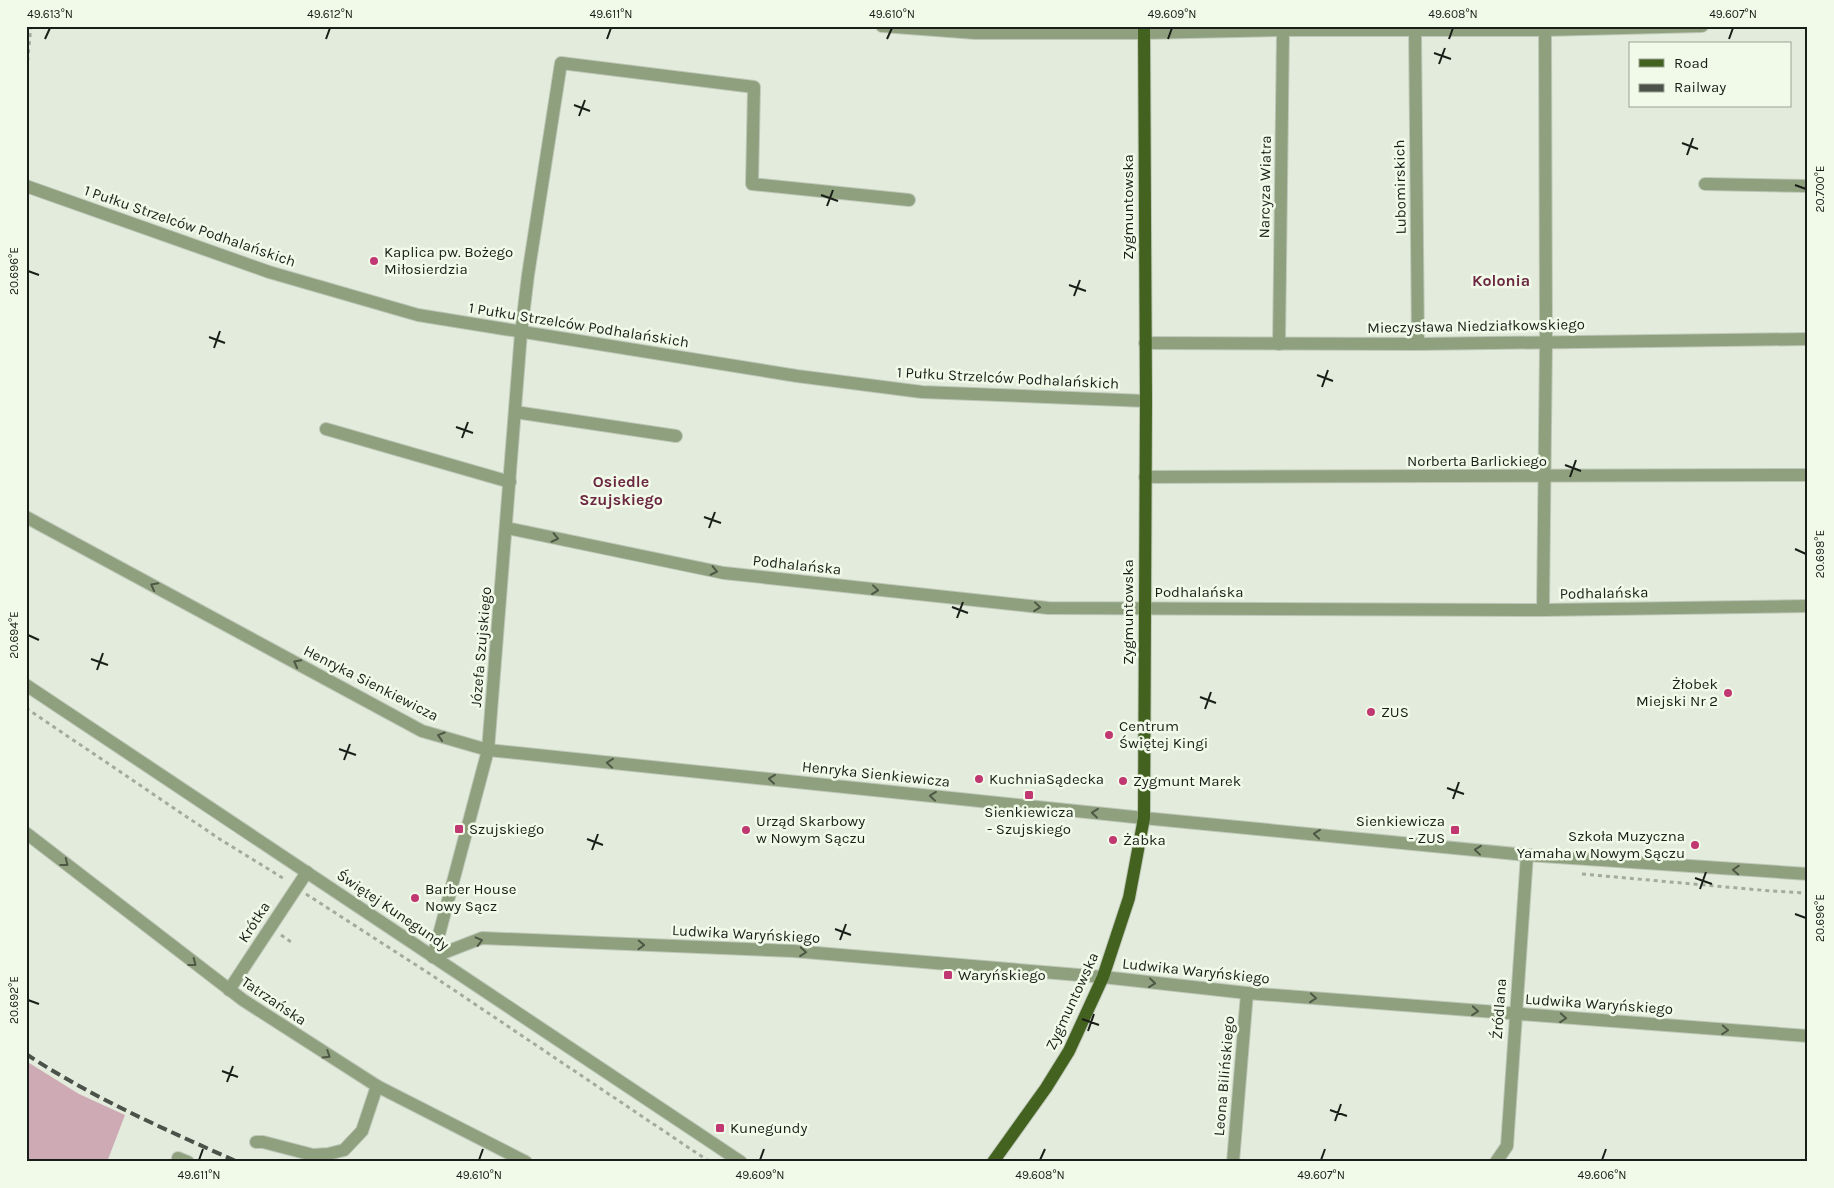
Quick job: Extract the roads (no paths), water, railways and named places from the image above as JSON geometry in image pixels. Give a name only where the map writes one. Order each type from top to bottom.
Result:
[{"type":"main road","name":"Zygmuntowska","points":[[993,1162],[1046,1088],[1069,1051],[1103,977],[1129,898],[1144,818],[1146,401],[1144,29]]},
{"type":"street","points":[[882,26],[975,33],[1144,29],[1545,30],[1702,26]]},
{"type":"street","name":"Lubomirskich","points":[[1415,29],[1418,344]]},
{"type":"street","name":"Narcyza Wiatra","points":[[1280,344],[1283,30]]},
{"type":"street","points":[[1543,610],[1546,342],[1545,30]]},
{"type":"street","name":"Józefa Szujskiego","points":[[433,957],[488,750],[521,333],[528,275],[561,64],[754,87],[752,184],[909,200]]},
{"type":"street","points":[[1705,184],[1808,186]]},
{"type":"street","name":"1 Pułku Strzelców Podhalańskich","points":[[26,186],[270,272],[418,315],[521,333],[800,376],[922,392],[1146,401]]},
{"type":"street","name":"Mieczysława Niedziałkowskiego","points":[[1145,343],[1418,344],[1808,339]]},
{"type":"street","points":[[515,412],[676,436]]},
{"type":"street","points":[[326,429],[510,482]]},
{"type":"street","name":"Norberta Barlickiego","points":[[1146,477],[1808,475]]},
{"type":"street","name":"Henryka Sienkiewicza","points":[[26,517],[422,731],[488,750],[1144,818],[1527,855],[1808,874]]},
{"type":"street","name":"Podhalańska","points":[[507,528],[724,574],[1048,608],[1543,610],[1808,606]]},
{"type":"street","name":"Świętej Kunegundy","points":[[26,685],[741,1162]]},
{"type":"street","name":"Tatrzańska","points":[[26,833],[229,990],[303,1040],[377,1086],[526,1162]]},
{"type":"street","name":"Źródlana","points":[[1496,1162],[1507,1146],[1527,855]]},
{"type":"street","name":"Krótka","points":[[229,990],[292,887],[307,872]]},
{"type":"street","name":"Ludwika Waryńskiego","points":[[433,957],[482,938],[793,951],[1103,977],[1247,993],[1808,1036]]},
{"type":"street","name":"Leona Bilińskiego","points":[[1233,1162],[1247,993]]},
{"type":"street","points":[[256,1142],[263,1142],[313,1155],[344,1150],[362,1131],[377,1086]]},
{"type":"railway","points":[[26,1054],[104,1099],[238,1162]]},
{"type":"place","name":"Kaplica pw. Bożego Miłosierdzia","points":[[374,261]]},
{"type":"place","name":"Żłobek Miejski Nr 2","points":[[1728,693]]},
{"type":"place","name":"ZUS","points":[[1371,712]]},
{"type":"place","name":"Centrum Świętej Kingi","points":[[1109,735]]},
{"type":"place","name":"KuchniaSądecka","points":[[979,779]]},
{"type":"place","name":"Zygmunt Marek","points":[[1123,781]]},
{"type":"place","name":"Sienkiewicza - Szujskiego","points":[[1029,795]]},
{"type":"place","name":"Szujskiego","points":[[459,829]]},
{"type":"place","name":"Urząd Skarbowy w Nowym Sączu","points":[[746,830]]},
{"type":"place","name":"Sienkiewicza - ZUS","points":[[1455,830]]},
{"type":"place","name":"Żabka","points":[[1113,840]]},
{"type":"place","name":"Szkoła Muzyczna Yamaha w Nowym Sączu","points":[[1695,845]]},
{"type":"place","name":"Barber House Nowy Sącz","points":[[415,898]]},
{"type":"place","name":"Waryńskiego","points":[[948,975]]},
{"type":"place","name":"Kunegundy","points":[[720,1128]]},
{"type":"district","name":"Kolonia","points":[[1501,280]]},
{"type":"district","name":"Osiedle Szujskiego","points":[[621,490]]}]
